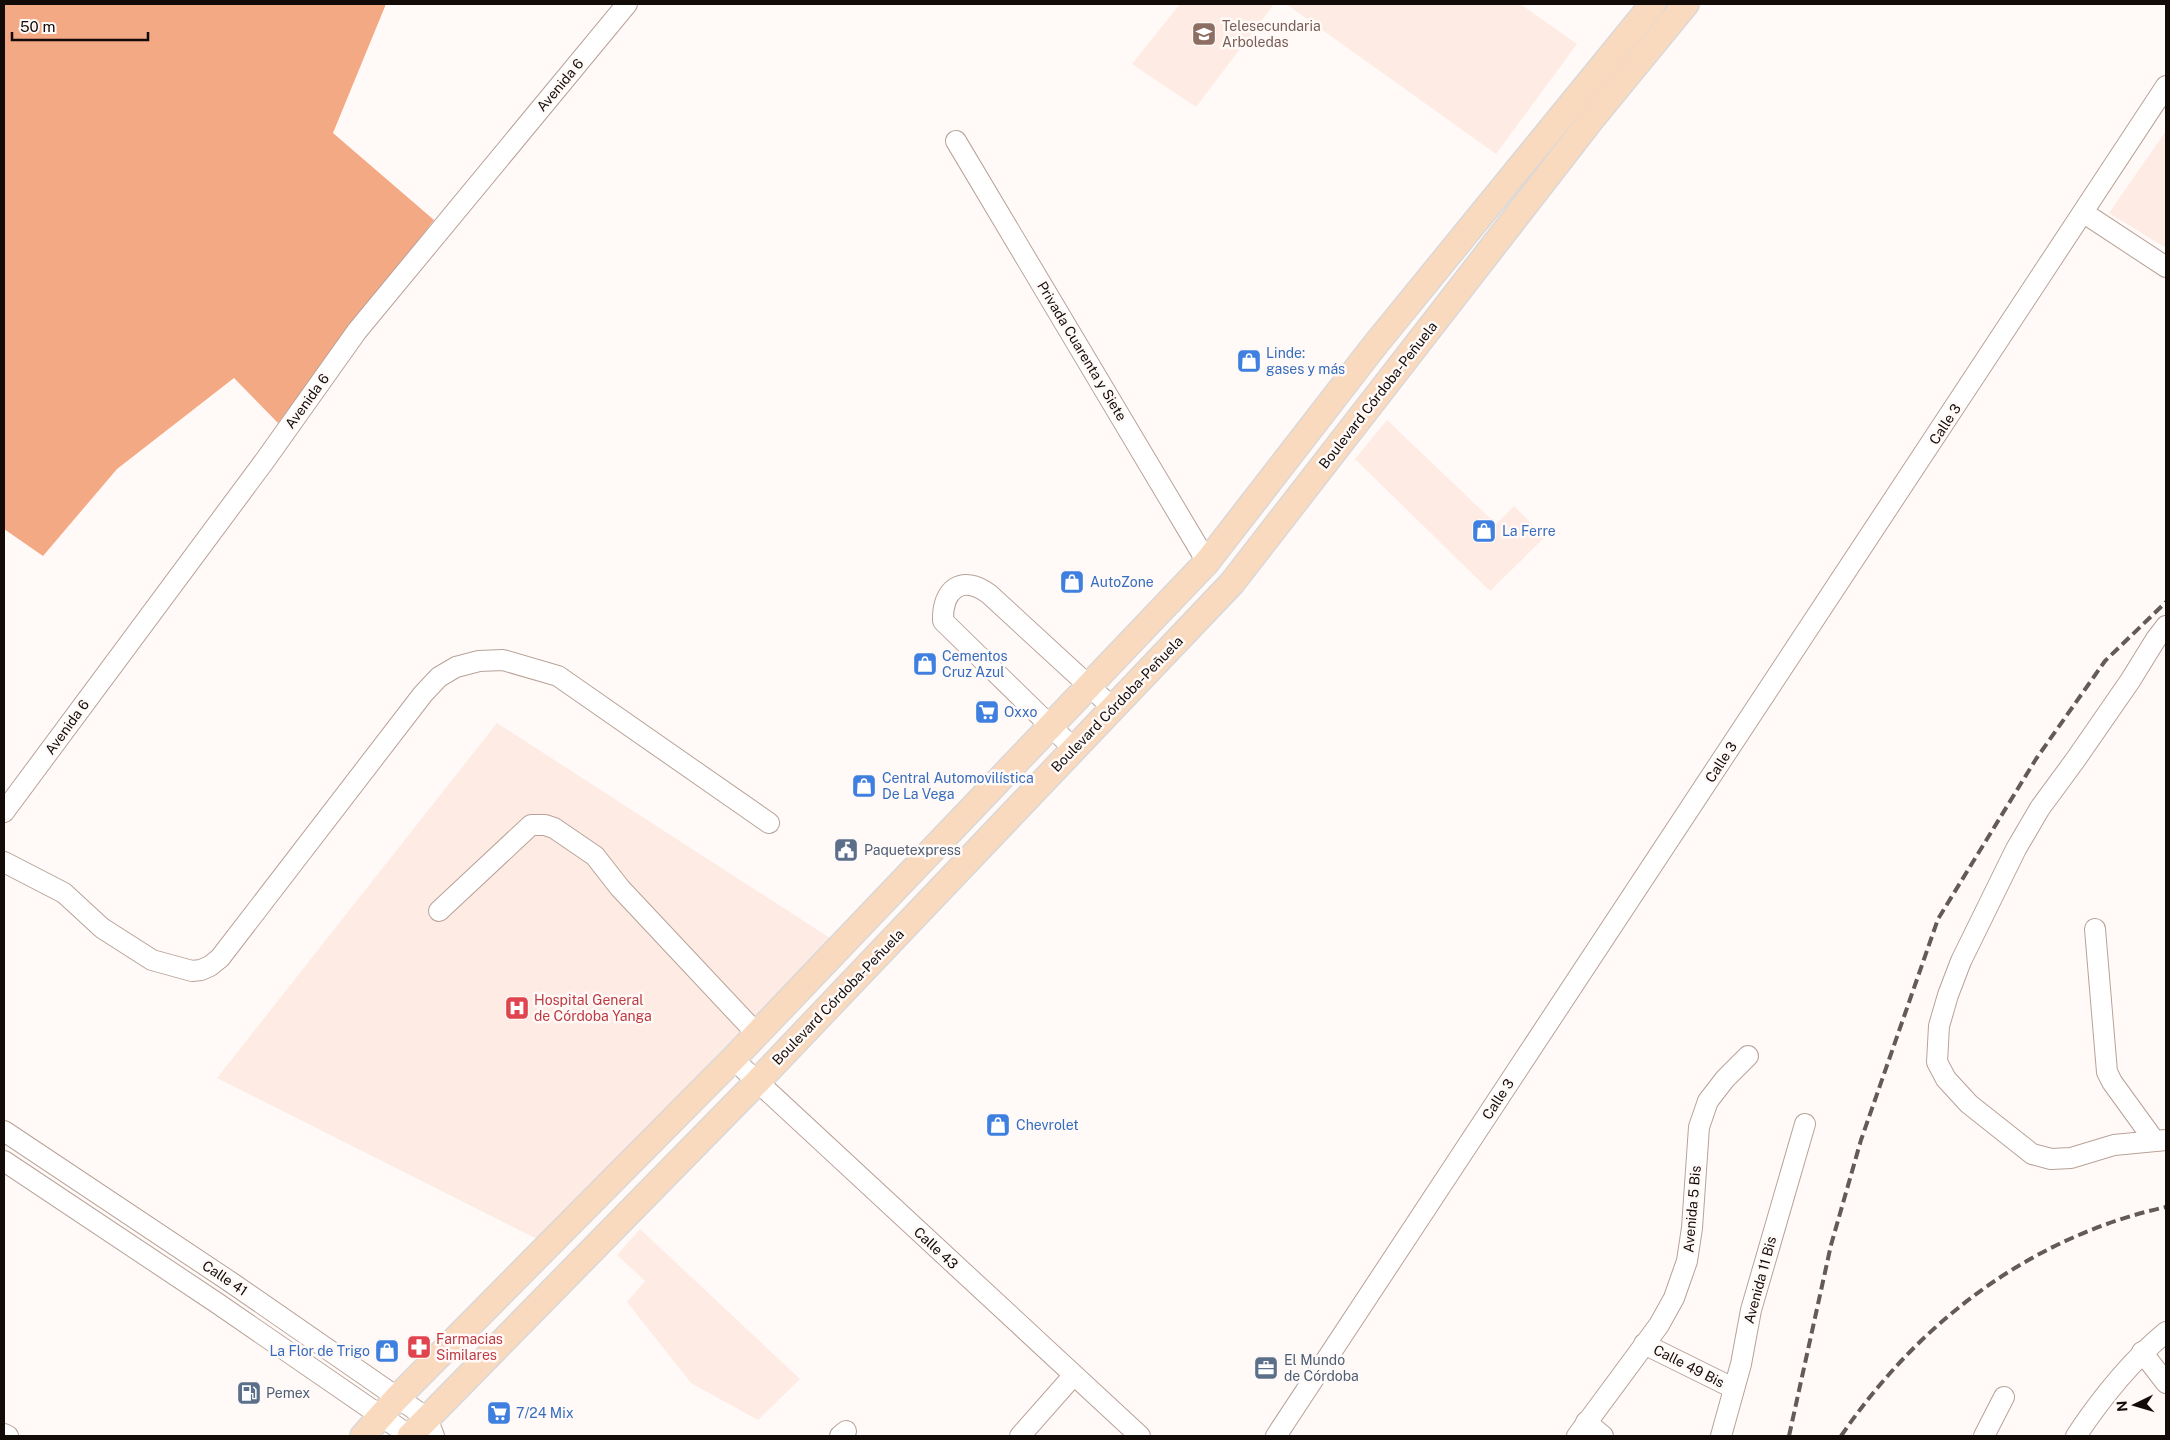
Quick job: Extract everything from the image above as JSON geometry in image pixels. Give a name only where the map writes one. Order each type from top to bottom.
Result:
[{"type":"main road","points":[[363,1436],[397,1398],[733,1059],[1207,562],[1375,345],[1653,4]]},
{"type":"main road","name":"Boulevard Córdoba-Peñuela","points":[[410,1436],[431,1427],[1232,583],[1591,120],[1686,4]]},
{"type":"main road","points":[[1207,562],[1232,583]]},
{"type":"street","name":"Avenida 6","points":[[4,812],[266,459],[357,331],[627,4]]},
{"type":"street","name":"Calle 3","points":[[1276,1436],[2166,86]]},
{"type":"street","name":"Privada Cuarenta y Siete","points":[[956,141],[1207,562]]},
{"type":"street","points":[[2084,213],[2166,268]]},
{"type":"street","points":[[1074,749],[943,621],[943,606],[949,593],[962,585],[977,585],[1113,708]]},
{"type":"street","points":[[2160,1140],[2114,1145],[2071,1158],[2051,1159],[2032,1154],[1969,1104],[1946,1079],[1937,1062],[1939,1026],[1948,995],[1962,961],[2016,849],[2040,808],[2076,760],[2166,626]]},
{"type":"street","points":[[4,862],[64,894],[102,928],[152,960],[184,970],[200,970],[210,966],[220,958],[423,694],[439,677],[456,667],[480,661],[503,660],[558,676],[769,823]]},
{"type":"street","points":[[438,911],[531,825],[545,825],[554,828],[595,856],[620,888],[757,1034]]},
{"type":"street","points":[[2096,929],[2107,1072],[2112,1082],[2160,1140]]},
{"type":"street","name":"Avenida 5 Bis","points":[[1582,1429],[1659,1325],[1674,1298],[1687,1261],[1692,1228],[1699,1127],[1708,1101],[1725,1079],[1748,1056]]},
{"type":"street","name":"Calle 43","points":[[733,1059],[1073,1376],[1140,1436]]},
{"type":"street","name":"Avenida 11 Bis","points":[[1720,1436],[1741,1364],[1751,1310],[1804,1124]]},
{"type":"street","name":"Calle 41","points":[[4,1131],[232,1283],[397,1398],[431,1427]]},
{"type":"street","points":[[7,1164],[26,1145]]},
{"type":"street","name":"Calle 41","points":[[7,1164],[217,1302],[410,1436]]},
{"type":"street","points":[[217,1302],[232,1283]]},
{"type":"street","points":[[2076,1436],[2116,1380],[2142,1352],[2166,1332]]},
{"type":"street","name":"Calle 49 Bis","points":[[1644,1344],[1733,1388]]},
{"type":"street","points":[[2142,1352],[2166,1383]]},
{"type":"street","points":[[1020,1436],[1073,1376]]},
{"type":"street","points":[[1984,1436],[2004,1397]]},
{"type":"street","points":[[1582,1429],[1604,1436]]},
{"type":"street","points":[[4,1434],[8,1436]]},
{"type":"shaded area","points":[[4,4],[386,4],[333,133],[434,220],[278,423],[234,378],[117,469],[43,556],[4,529]]},
{"type":"shaded area","name":"Telesecundaria Arboledas","points":[[1180,4],[1274,4],[1196,107],[1132,64]]},
{"type":"shaded area","points":[[1286,4],[1520,4],[1577,44],[1496,154]]},
{"type":"shaded area","points":[[2166,131],[2166,248],[2109,213]]},
{"type":"shaded area","name":"La Ferre","points":[[1387,420],[1496,524],[1514,506],[1545,537],[1490,591],[1355,459]]},
{"type":"shaded area","name":"Hospital General de Córdoba Yanga","points":[[497,723],[830,938],[539,1240],[217,1078]]},
{"type":"shaded area","points":[[640,1229],[800,1379],[758,1420],[691,1383],[627,1302],[645,1281],[617,1255]]},
{"type":"railway","points":[[1789,1436],[1831,1245],[1861,1140],[1938,919],[2036,759],[2105,661],[2166,602]]},
{"type":"railway","points":[[1841,1436],[1872,1395],[1906,1356],[1942,1321],[1982,1290],[2024,1263],[2069,1239],[2116,1221],[2166,1207]]},
{"type":"place","name":"Telesecundaria Arboledas","points":[[1204,34]]},
{"type":"place","name":"Linde: gases y más","points":[[1249,361]]},
{"type":"place","name":"La Ferre","points":[[1484,531]]},
{"type":"place","name":"AutoZone","points":[[1072,582]]},
{"type":"place","name":"Cementos Cruz Azul","points":[[925,664]]},
{"type":"place","name":"Oxxo","points":[[987,712]]},
{"type":"place","name":"Central Automovilística De La Vega","points":[[864,786]]},
{"type":"place","name":"Paquetexpress","points":[[846,850]]},
{"type":"place","name":"Hospital General de Córdoba Yanga","points":[[517,1008]]},
{"type":"place","name":"Chevrolet","points":[[998,1125]]},
{"type":"place","name":"Farmacias Similares","points":[[419,1347]]},
{"type":"place","name":"La Flor de Trigo","points":[[387,1351]]},
{"type":"place","name":"El Mundo de Córdoba","points":[[1266,1368]]},
{"type":"place","name":"Pemex","points":[[249,1393]]},
{"type":"place","name":"7/24 Mix","points":[[499,1413]]}]
